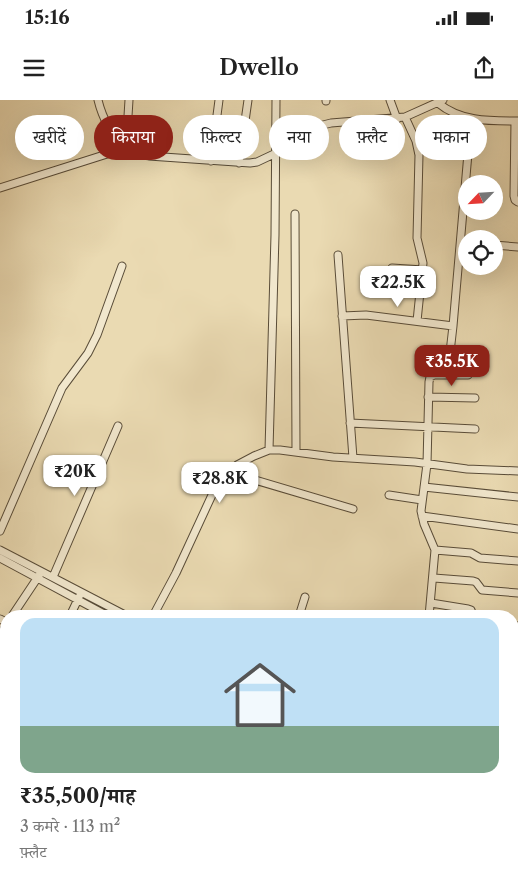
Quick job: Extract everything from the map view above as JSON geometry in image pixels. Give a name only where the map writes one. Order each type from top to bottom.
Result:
[{"type":"street","points":[[98,100],[103,115]]},
{"type":"street","points":[[128,115],[129,100]]},
{"type":"street","points":[[211,161],[219,100]]},
{"type":"street","points":[[239,163],[248,100]]},
{"type":"street","points":[[275,115],[276,100]]},
{"type":"street","points":[[390,100],[396,115]]},
{"type":"street","points":[[417,321],[423,270],[417,238],[419,155],[405,117],[440,102],[452,113],[458,115]]},
{"type":"street","points":[[487,120],[517,121],[514,196],[518,202]]},
{"type":"street","points":[[173,158],[239,163],[257,162],[269,156]]},
{"type":"street","points":[[0,188],[94,158]]},
{"type":"street","points":[[269,450],[275,235],[274,160]]},
{"type":"street","points":[[464,230],[468,160]]},
{"type":"street","points":[[295,214],[296,452]]},
{"type":"street","points":[[503,246],[518,247]]},
{"type":"street","points":[[338,255],[351,458]]},
{"type":"street","points":[[0,531],[62,388],[88,353],[97,335],[122,266]]},
{"type":"street","points":[[392,268],[423,270]]},
{"type":"street","points":[[449,361],[459,275]]},
{"type":"street","points":[[342,316],[366,315],[453,326]]},
{"type":"street","points":[[430,610],[436,550],[422,516],[429,382],[430,377],[434,375],[468,375]]},
{"type":"street","points":[[428,397],[475,398]]},
{"type":"street","points":[[350,423],[475,430]]},
{"type":"street","points":[[53,577],[118,426]]},
{"type":"street","points":[[156,610],[176,573],[218,482],[237,464],[269,450],[467,469],[518,471]]},
{"type":"street","points":[[228,472],[353,509]]},
{"type":"street","points":[[424,487],[518,497]]},
{"type":"street","points":[[389,495],[422,500]]},
{"type":"street","points":[[422,516],[518,529]]},
{"type":"street","points":[[0,550],[40,574],[114,610]]},
{"type":"street","points":[[436,550],[471,553],[480,558],[518,561]]},
{"type":"street","points":[[0,558],[40,574],[53,577],[100,610]]},
{"type":"street","points":[[16,610],[40,574]]},
{"type":"street","points":[[434,578],[473,581],[482,590],[518,593]]},
{"type":"street","points":[[73,610],[80,595]]},
{"type":"street","points":[[301,610],[305,597]]},
{"type":"street","points":[[431,603],[471,610]]}]
